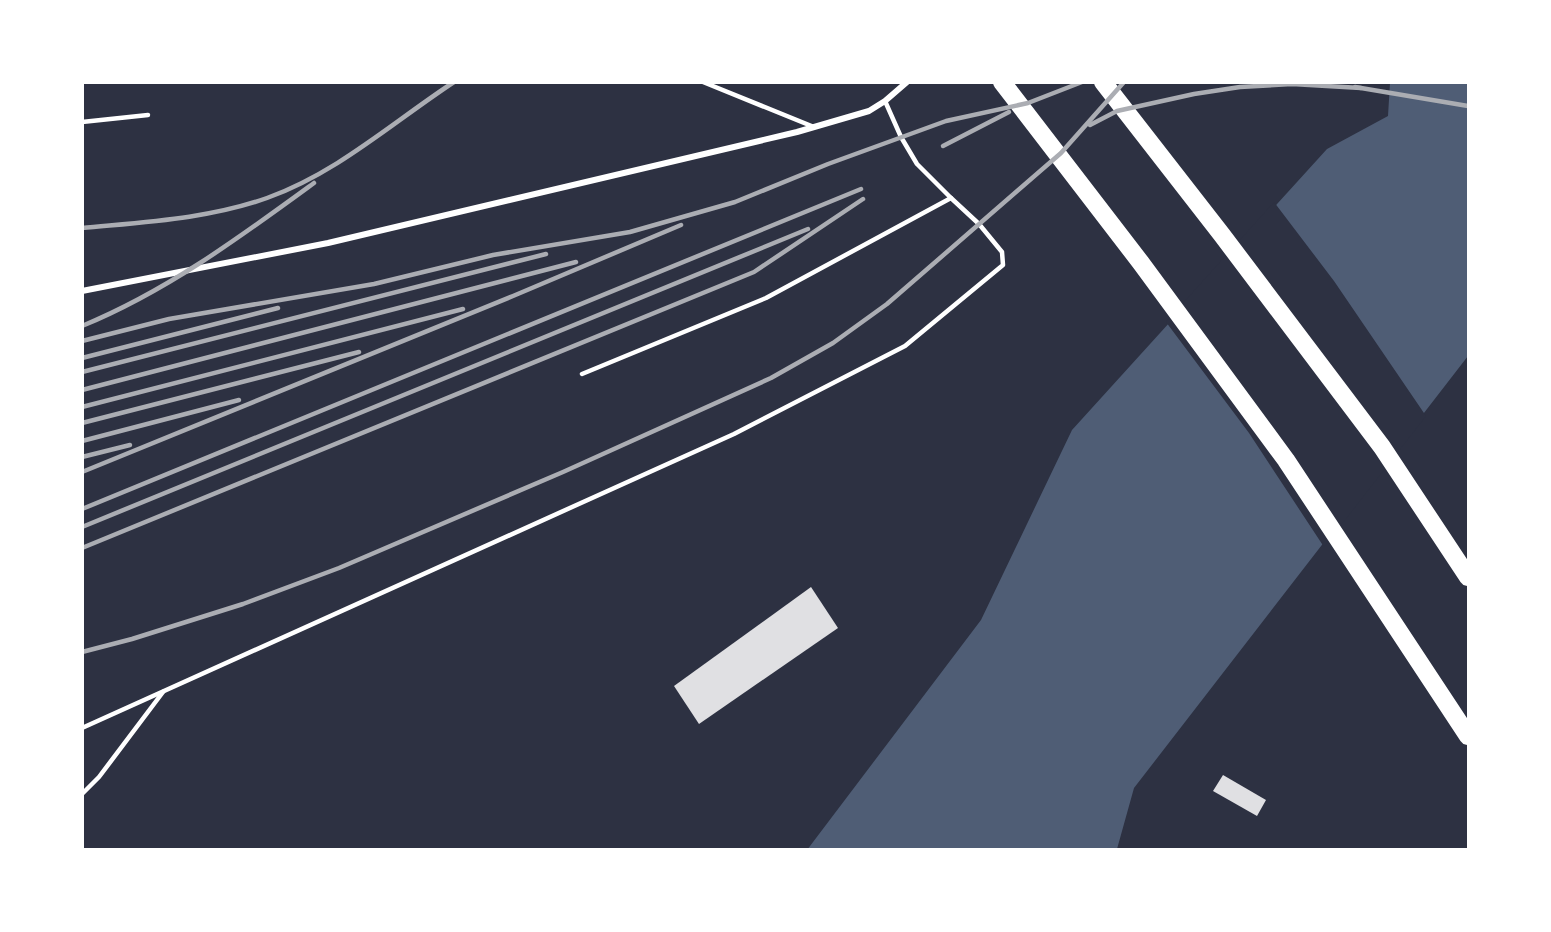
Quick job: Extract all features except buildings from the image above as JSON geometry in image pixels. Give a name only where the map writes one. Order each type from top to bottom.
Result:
[{"type":"highway","points":[[1002,82],[1141,263],[1286,460],[1468,736]]},
{"type":"highway","points":[[1103,82],[1382,447],[1468,577]]},
{"type":"street","points":[[82,291],[328,243],[814,127],[869,111],[907,82]]},
{"type":"lane","points":[[704,82],[814,127]]},
{"type":"lane","points":[[82,728],[734,434],[905,346],[1003,265],[1002,252],[979,224],[917,164],[900,137],[885,101]]},
{"type":"lane","points":[[82,122],[148,115]]},
{"type":"lane","points":[[582,374],[766,298],[951,198]]},
{"type":"lane","points":[[82,794],[99,777],[164,690]]},
{"type":"water","points":[[1390,83],[1468,83],[1468,356],[1134,788],[1117,849],[807,850],[981,620],[1072,430],[1327,149],[1388,116]]},
{"type":"pier","points":[[1274,202],[1334,281],[1426,416],[1324,547],[1249,433],[1166,322]]},
{"type":"railway","points":[[82,228],[199,215],[267,198],[341,161],[454,82]]},
{"type":"railway","points":[[82,341],[169,319],[374,284],[493,255],[630,232],[735,202],[828,164],[946,121],[1028,103],[1082,82]]},
{"type":"railway","points":[[82,652],[132,639],[243,604],[339,568],[563,472],[771,378],[833,343],[887,304],[1061,153],[1124,82]]},
{"type":"railway","points":[[1090,125],[1117,111],[1194,94],[1240,87],[1292,84],[1361,88]]},
{"type":"railway","points":[[1355,87],[1468,106]]},
{"type":"railway","points":[[943,146],[1009,112]]},
{"type":"railway","points":[[82,326],[173,280],[230,243],[314,183]]},
{"type":"railway","points":[[82,509],[861,189]]},
{"type":"railway","points":[[82,548],[754,272],[863,199]]},
{"type":"railway","points":[[82,472],[681,225]]},
{"type":"railway","points":[[82,527],[808,229]]},
{"type":"railway","points":[[82,372],[546,254]]},
{"type":"railway","points":[[82,390],[576,262]]},
{"type":"railway","points":[[82,358],[278,308]]},
{"type":"railway","points":[[82,407],[463,309]]},
{"type":"railway","points":[[82,423],[359,352]]},
{"type":"railway","points":[[82,441],[239,400]]},
{"type":"railway","points":[[82,457],[130,445]]}]
